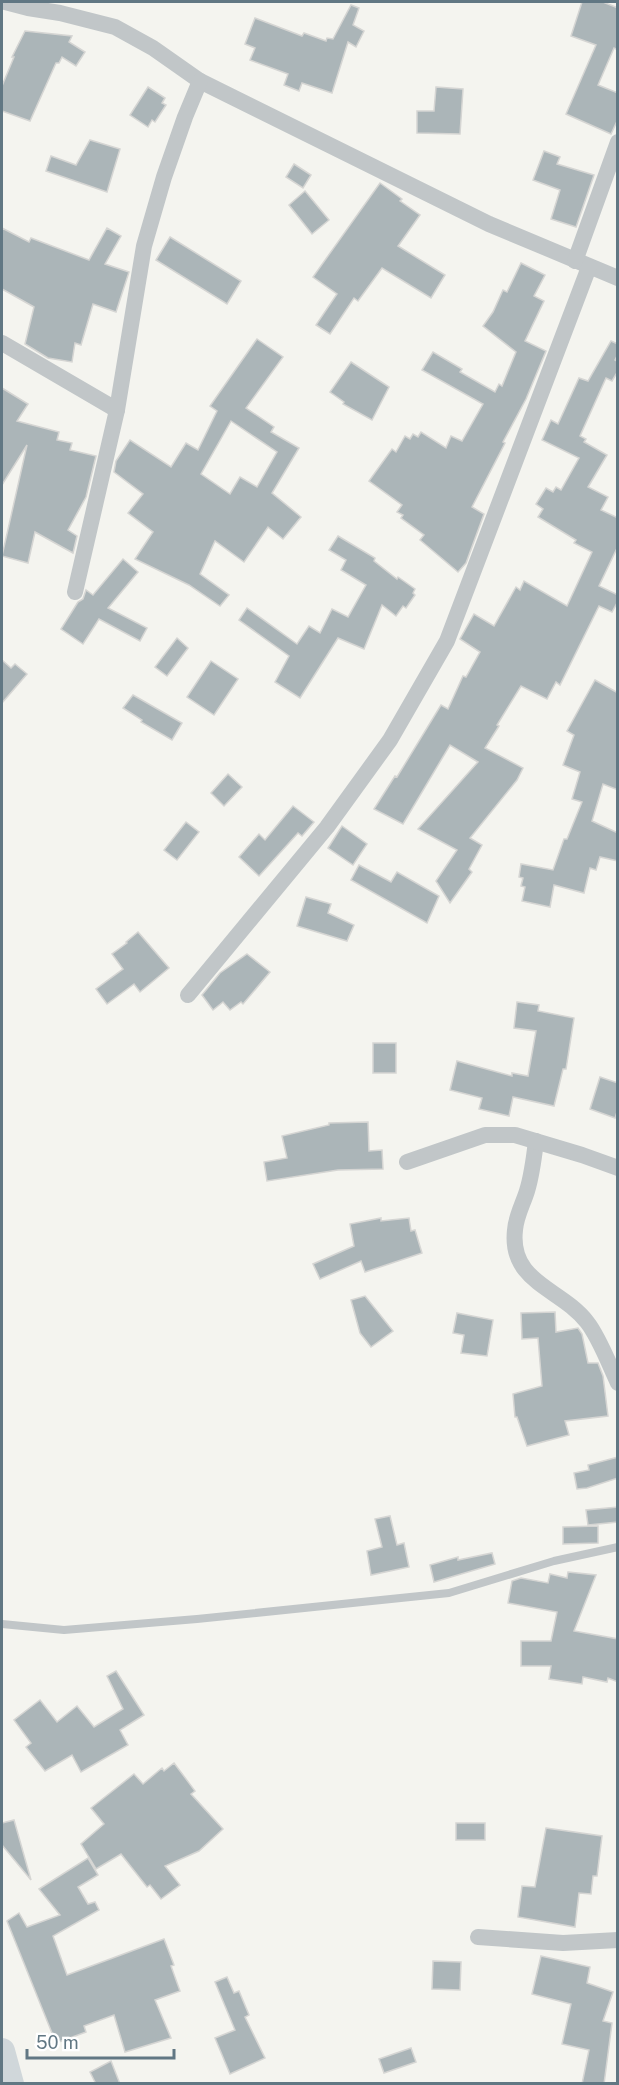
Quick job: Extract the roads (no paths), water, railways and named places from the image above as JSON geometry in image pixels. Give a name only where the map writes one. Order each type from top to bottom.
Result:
[{"type":"main road","points":[[2,2051],[11,2084]]},
{"type":"street","points":[[5,2],[115,27],[153,48],[200,81],[489,224],[618,278]]},
{"type":"street","points":[[75,592],[117,411],[144,246],[164,177],[200,81]]},
{"type":"street","points":[[188,995],[327,827],[390,740],[447,641],[582,264],[618,142]]},
{"type":"street","points":[[2,342],[117,411]]},
{"type":"street","points":[[407,1162],[485,1135],[515,1135],[618,1168]]},
{"type":"street","points":[[536,1141],[531,1175],[514,1232],[516,1254],[523,1269],[535,1282],[574,1306],[589,1324],[618,1383]]},
{"type":"street","points":[[478,1937],[562,1943],[618,1940]]},
{"type":"lane","points":[[2,1624],[64,1630],[449,1593],[554,1561],[618,1547]]}]
